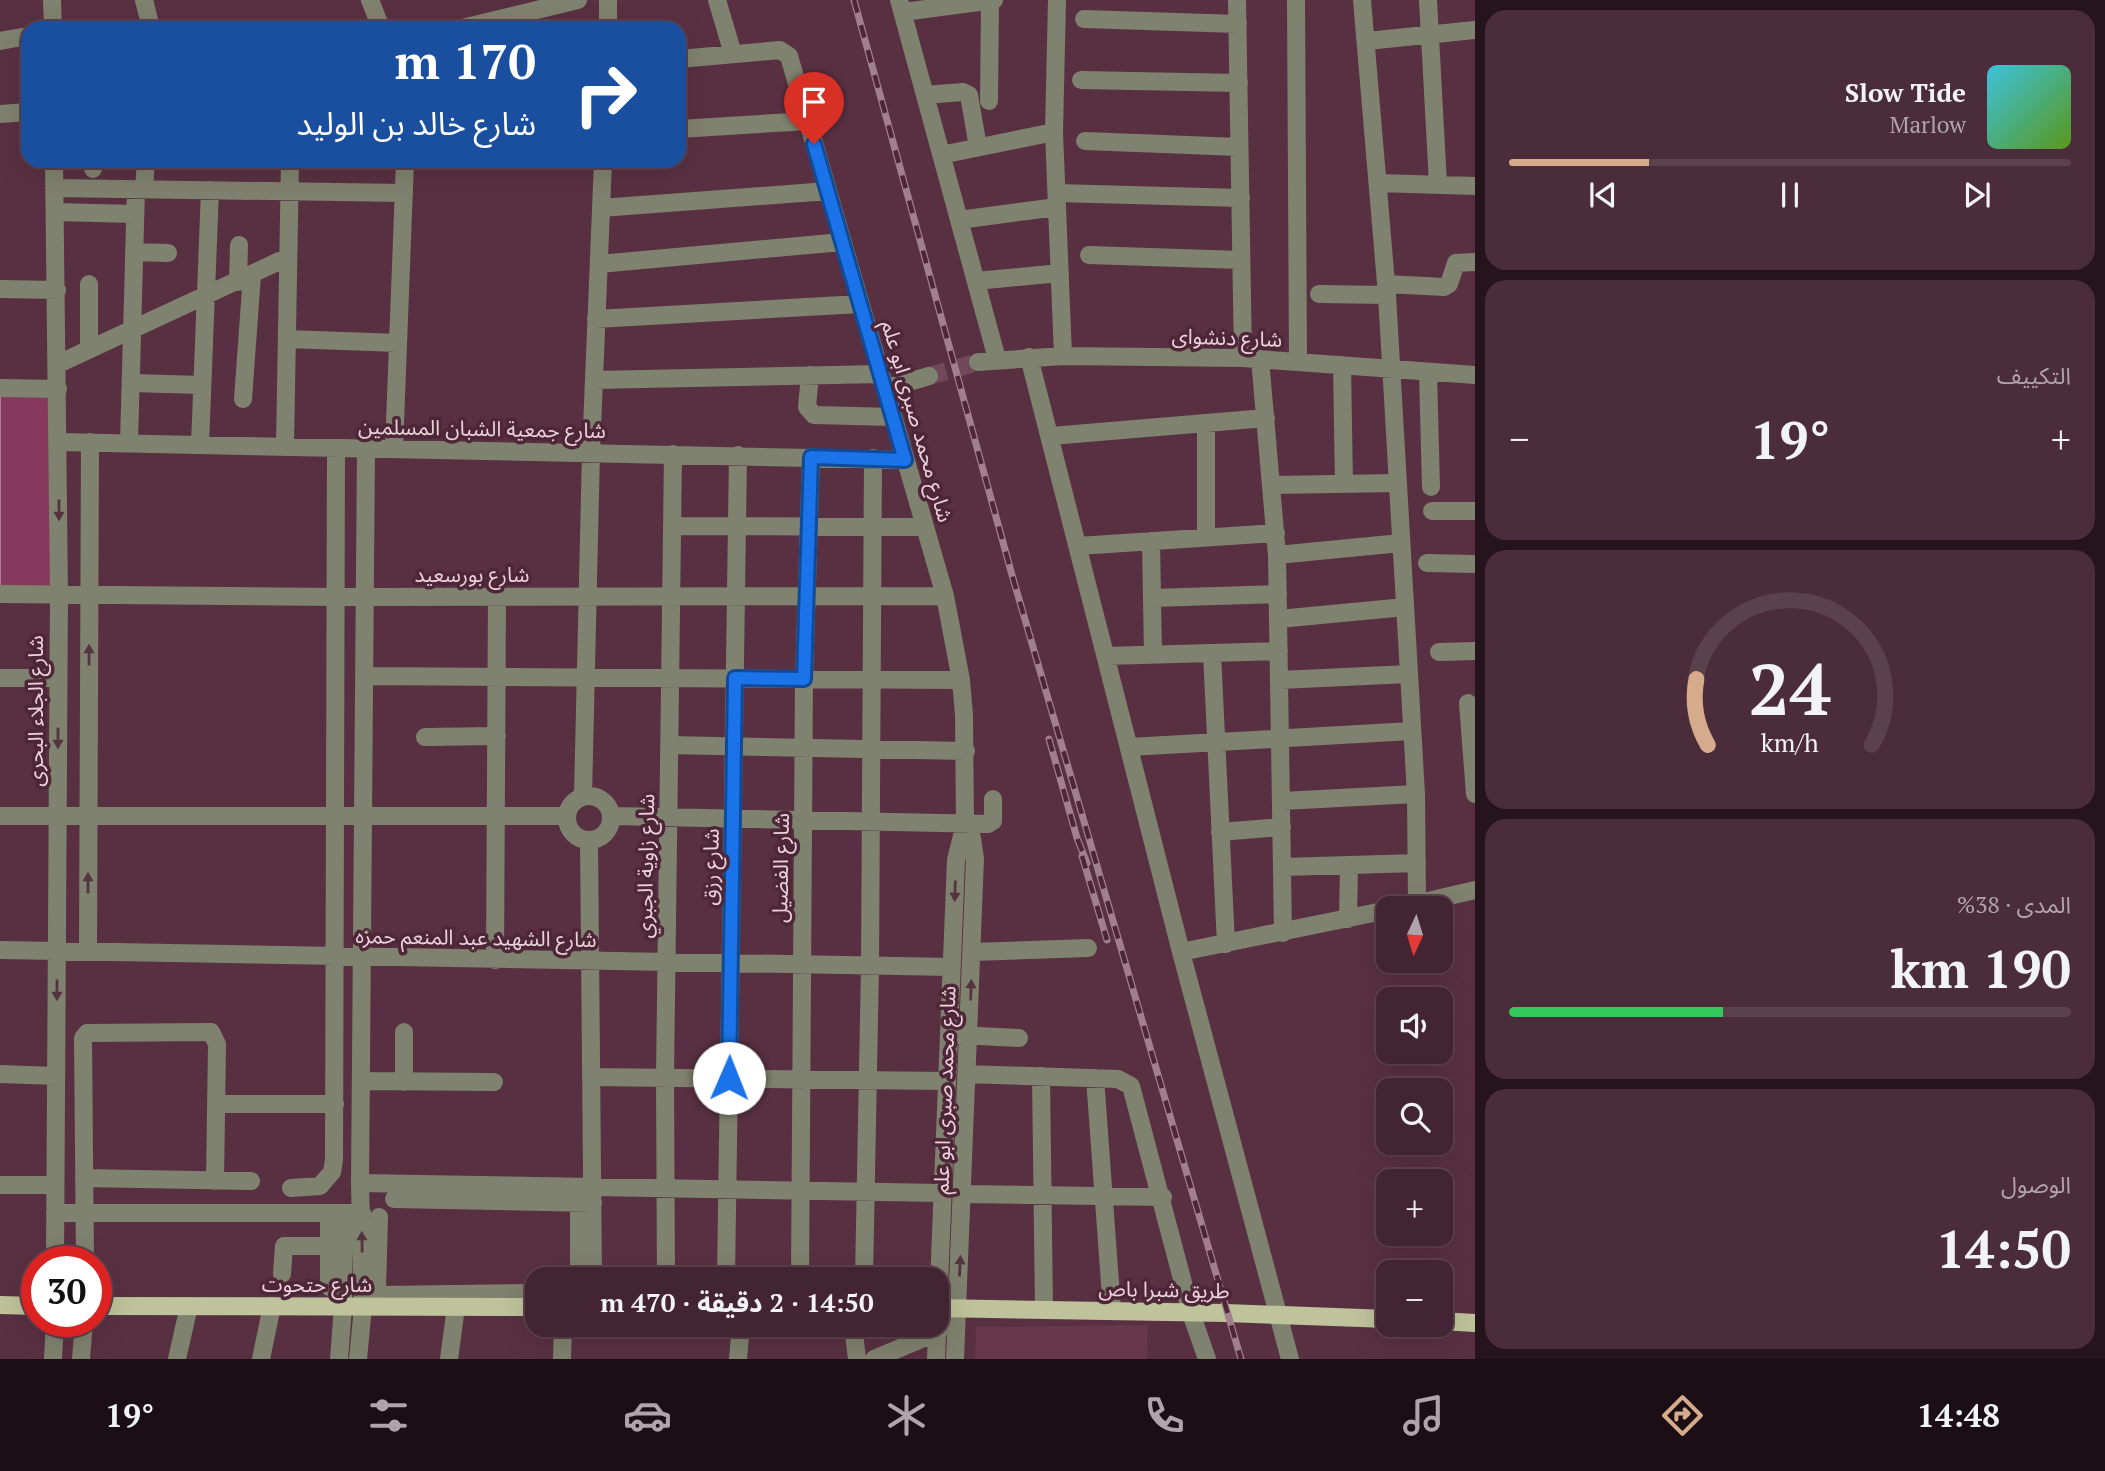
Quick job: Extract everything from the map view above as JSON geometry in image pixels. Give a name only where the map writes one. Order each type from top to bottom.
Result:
[{"type":"main road","points":[[0,1306],[21,1306]]},
{"type":"main road","name":"شارع حتحوت","points":[[112,1306],[525,1307]]},
{"type":"main road","name":"طريق شبرا باص","points":[[949,1308],[1376,1319]]},
{"type":"main road","points":[[1453,1321],[1475,1322]]},
{"type":"street","points":[[52,0],[52,21]]},
{"type":"street","points":[[144,0],[149,21]]},
{"type":"street","points":[[370,0],[378,21]]},
{"type":"street","points":[[487,21],[556,2],[578,0]]},
{"type":"street","points":[[607,21],[608,0]]},
{"type":"street","points":[[686,58],[733,54],[717,0]]},
{"type":"street","points":[[989,101],[992,0],[901,6],[997,359]]},
{"type":"street","points":[[1057,0],[1054,132],[1063,356]]},
{"type":"street","points":[[1237,0],[1241,260],[1252,359],[1265,418],[1276,533],[1283,933]]},
{"type":"street","points":[[1296,0],[1298,362]]},
{"type":"street","points":[[1362,0],[1387,290],[1416,794],[1417,896]]},
{"type":"street","points":[[1428,0],[1438,184]]},
{"type":"street","points":[[1084,19],[1238,24]]},
{"type":"street","points":[[1367,41],[1475,30]]},
{"type":"street","points":[[0,41],[21,37]]},
{"type":"street","name":"شارع محمد صبرى ابو علم","points":[[733,54],[780,50],[789,56],[945,596],[961,680],[966,751],[965,824],[956,860],[942,1194],[944,1267]]},
{"type":"street","points":[[1081,80],[1238,83]]},
{"type":"street","points":[[925,95],[963,92],[969,95],[978,147]]},
{"type":"street","points":[[0,114],[21,112]]},
{"type":"street","points":[[686,130],[808,121]]},
{"type":"street","points":[[941,155],[1054,132]]},
{"type":"street","points":[[1085,141],[1240,147]]},
{"type":"street","name":"شارع الجلاء البحرى","points":[[54,168],[59,442],[55,1246]]},
{"type":"street","points":[[129,443],[135,214],[144,168]]},
{"type":"street","points":[[285,446],[290,168]]},
{"type":"street","points":[[394,449],[405,168]]},
{"type":"street","points":[[583,796],[591,453],[603,168]]},
{"type":"street","points":[[1378,183],[1475,186]]},
{"type":"street","points":[[54,188],[404,193]]},
{"type":"street","points":[[200,445],[210,190]]},
{"type":"street","points":[[601,208],[828,191]]},
{"type":"street","points":[[959,219],[1057,200],[1241,198]]},
{"type":"street","points":[[55,212],[135,214]]},
{"type":"street","points":[[599,264],[842,242]]},
{"type":"street","points":[[239,245],[244,278],[243,399]]},
{"type":"street","points":[[134,252],[167,253]]},
{"type":"street","points":[[1089,255],[1241,260]]},
{"type":"street","points":[[58,365],[288,257]]},
{"type":"street","points":[[1320,294],[1444,287],[1450,284],[1456,263],[1475,262]]},
{"type":"street","points":[[976,281],[1060,273]]},
{"type":"street","points":[[89,284],[89,350]]},
{"type":"street","points":[[0,289],[57,290]]},
{"type":"street","points":[[596,318],[860,304]]},
{"type":"street","points":[[287,339],[398,343]]},
{"type":"street","name":"شارع دنشواى","points":[[978,362],[1063,356],[1252,359],[1475,375]]},
{"type":"street","points":[[1030,357],[1129,747],[1188,951],[1290,1359]]},
{"type":"street","points":[[1342,365],[1344,484]]},
{"type":"street","points":[[1428,372],[1431,487]]},
{"type":"street","points":[[594,380],[810,375],[883,382],[929,376]]},
{"type":"street","points":[[810,375],[807,407],[814,415],[893,417]]},
{"type":"street","points":[[131,383],[202,385]]},
{"type":"street","points":[[0,388],[58,389]]},
{"type":"street","points":[[1051,436],[1265,418]]},
{"type":"street","points":[[1206,423],[1206,537]]},
{"type":"street","name":"شارع جمعية الشبان المسلمين","points":[[59,442],[905,460]]},
{"type":"street","points":[[88,951],[90,442]]},
{"type":"street","points":[[291,1188],[320,1186],[332,1172],[336,956],[336,448]]},
{"type":"street","points":[[339,1359],[353,1214],[360,1183],[366,448]]},
{"type":"street","name":"شارع زاوية الجبري","points":[[666,1267],[664,1077],[673,454]]},
{"type":"street","name":"شارع رزق","points":[[726,1267],[738,456]]},
{"type":"street","name":"شارع الفضيل","points":[[800,1267],[803,748],[811,457]]},
{"type":"street","points":[[864,1267],[869,1080],[873,458]]},
{"type":"street","points":[[1272,485],[1397,482]]},
{"type":"street","points":[[1432,511],[1475,511]]},
{"type":"street","points":[[672,526],[925,527]]},
{"type":"street","points":[[1078,546],[1276,533]]},
{"type":"street","points":[[1151,541],[1153,655]]},
{"type":"street","points":[[1277,555],[1401,543]]},
{"type":"street","points":[[1427,563],[1475,564]]},
{"type":"street","name":"شارع بورسعيد","points":[[0,594],[335,597],[945,596]]},
{"type":"street","points":[[1152,598],[1278,594]]},
{"type":"street","points":[[495,960],[498,816],[497,597]]},
{"type":"street","points":[[1279,619],[1405,607]]},
{"type":"street","points":[[1106,656],[1279,651]]},
{"type":"street","points":[[1439,652],[1475,651]]},
{"type":"street","points":[[1212,653],[1226,944]]},
{"type":"street","points":[[1280,680],[1409,674]]},
{"type":"street","points":[[364,676],[961,680]]},
{"type":"street","points":[[0,678],[58,678]]},
{"type":"street","points":[[1449,704],[1471,702],[1475,794]]},
{"type":"street","points":[[1129,747],[1412,731]]},
{"type":"street","points":[[425,737],[497,736]]},
{"type":"street","points":[[669,745],[966,751]]},
{"type":"street","points":[[1282,801],[1416,794]]},
{"type":"street","points":[[583,796],[602,799],[612,816],[608,830],[597,839],[589,841],[575,836],[567,823],[572,803],[583,796]]},
{"type":"street","points":[[612,816],[870,823],[992,823],[993,799]]},
{"type":"street","points":[[0,816],[567,816]]},
{"type":"street","name":"شارع محمد صبرى ابو علم","points":[[949,1283],[963,1194],[973,952],[975,859],[972,838],[965,824]]},
{"type":"street","points":[[1220,832],[1282,827]]},
{"type":"street","points":[[580,1267],[588,1197],[591,1077],[589,841]]},
{"type":"street","points":[[1282,867],[1417,863]]},
{"type":"street","points":[[1348,919],[1349,865]]},
{"type":"street","points":[[1451,896],[1473,891]]},
{"type":"street","points":[[1188,951],[1376,913]]},
{"type":"street","points":[[973,952],[1088,948]]},
{"type":"street","name":"شارع الشهيد عبد المنعم حمزه","points":[[0,950],[951,967]]},
{"type":"street","points":[[85,1246],[83,1038],[87,1033],[211,1032],[217,1044],[215,1181]]},
{"type":"street","points":[[404,1032],[404,1082]]},
{"type":"street","points":[[948,1035],[1019,1038]]},
{"type":"street","points":[[0,1074],[56,1076]]},
{"type":"street","points":[[967,1074],[1118,1079],[1127,1083],[1132,1090],[1163,1197],[1191,1312],[1207,1359]]},
{"type":"street","points":[[1041,1076],[1044,1309]]},
{"type":"street","points":[[591,1077],[946,1081]]},
{"type":"street","points":[[1095,1078],[1112,1310]]},
{"type":"street","points":[[361,1081],[494,1082]]},
{"type":"street","points":[[216,1104],[335,1104]]},
{"type":"street","points":[[84,1178],[251,1181]]},
{"type":"street","points":[[360,1183],[588,1197]]},
{"type":"street","points":[[0,1185],[55,1185]]},
{"type":"street","points":[[394,1199],[588,1197],[666,1189],[942,1194]]},
{"type":"street","points":[[963,1194],[1163,1197]]},
{"type":"street","points":[[588,1197],[592,1267]]},
{"type":"street","points":[[55,1213],[353,1214]]},
{"type":"street","points":[[329,1287],[329,1245],[353,1214]]},
{"type":"street","points":[[353,1214],[381,1295],[525,1293]]},
{"type":"street","points":[[353,1214],[363,1307],[358,1359]]},
{"type":"street","points":[[282,1275],[284,1246],[329,1245]]},
{"type":"street","points":[[177,1359],[189,1306]]},
{"type":"street","points":[[261,1359],[272,1306]]},
{"type":"street","points":[[449,1359],[456,1307]]},
{"type":"street","name":"شارع محمد صبرى ابو علم","points":[[949,1328],[955,1359]]},
{"type":"street","points":[[53,1359],[54,1337]]},
{"type":"street","points":[[81,1359],[83,1337]]},
{"type":"street","points":[[562,1359],[563,1337]]},
{"type":"street","points":[[738,1359],[740,1337]]},
{"type":"street","points":[[854,1337],[857,1359]]},
{"type":"street","points":[[874,1359],[926,1337]]},
{"type":"street","name":"شارع محمد صبرى ابو علم","points":[[936,1359],[938,1337]]},
{"type":"shaded area","points":[[1148,1325],[1147,1359],[975,1359],[976,1327]]},
{"type":"building","points":[[0,392],[54,393],[54,589],[0,589]]},
{"type":"tunnel","points":[[929,376],[978,362]]},
{"type":"railway","points":[[854,0],[1012,575],[1241,1359]]},
{"type":"railway","points":[[1049,739],[1077,838],[1087,863]]},
{"type":"railway","points":[[1082,856],[1107,940]]},
{"type":"route","points":[[729,1078],[735,678],[804,679],[811,457],[905,460],[814,144]]}]
